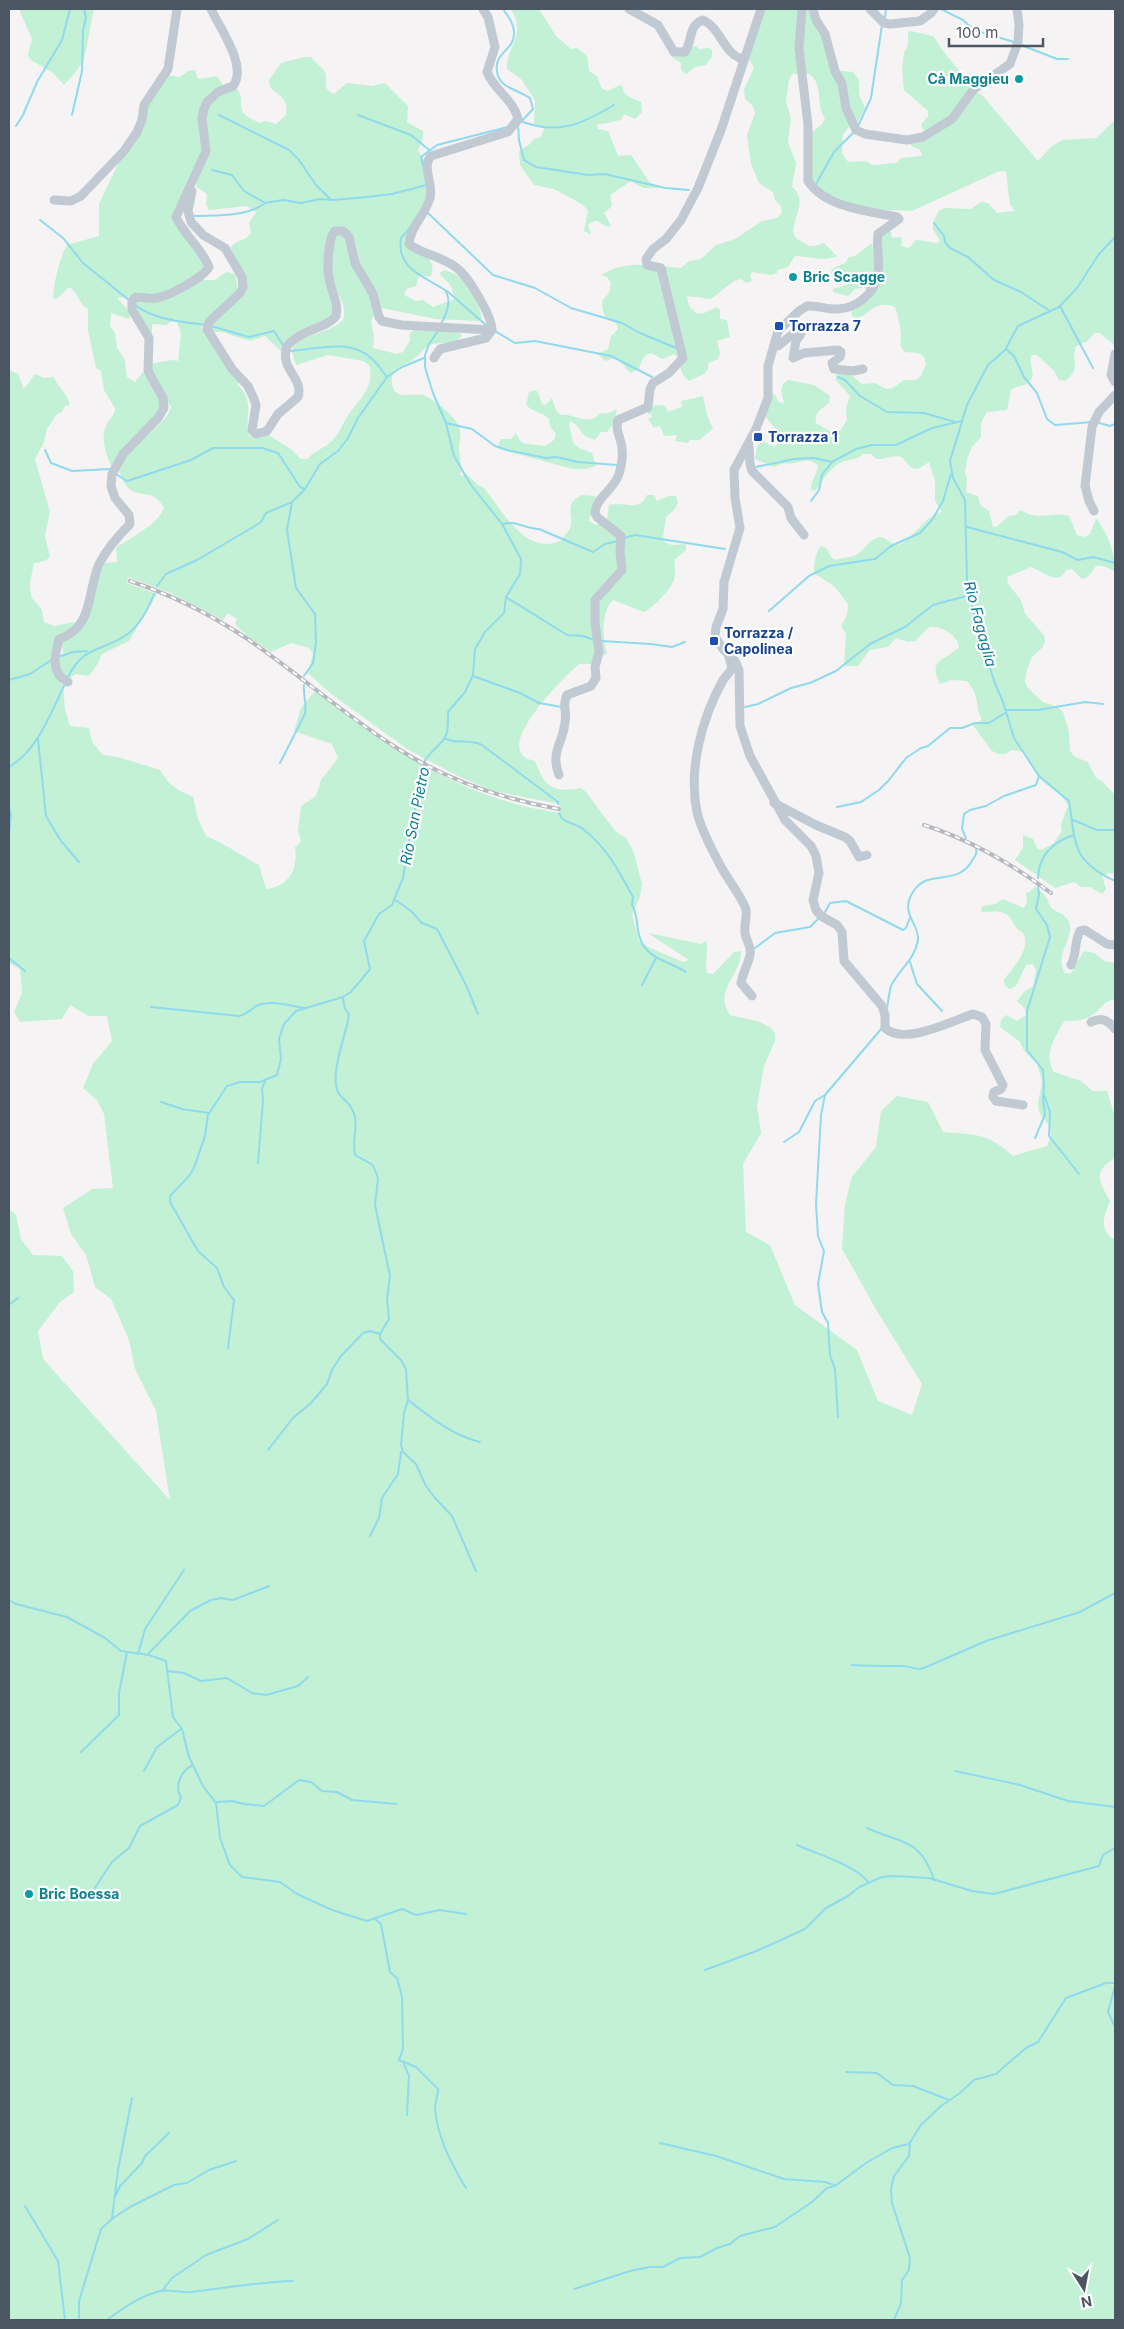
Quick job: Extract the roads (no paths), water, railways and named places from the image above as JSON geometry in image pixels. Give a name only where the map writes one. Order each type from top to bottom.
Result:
[{"type":"street","points":[[54,200],[71,201],[81,196],[124,151],[138,132],[144,105],[168,69],[177,9]]},
{"type":"street","points":[[68,682],[57,672],[54,666],[59,638],[71,634],[82,621],[92,596],[99,565],[112,543],[130,524],[129,515],[114,498],[111,486],[116,462],[158,418],[164,408],[163,398],[148,371],[149,338],[132,310],[132,301],[136,296],[157,298],[197,280],[205,275],[209,267],[206,257],[186,235],[176,217],[206,151],[202,119],[207,102],[218,92],[233,86],[238,75],[236,58],[226,42],[211,9]]},
{"type":"street","points":[[434,358],[440,349],[486,338],[492,330],[491,322],[472,287],[458,268],[411,246],[409,240],[427,208],[431,196],[427,166],[431,156],[511,130],[517,121],[517,115],[505,96],[494,85],[487,72],[495,47],[488,17],[483,9]]},
{"type":"street","points":[[629,9],[658,25],[674,52],[685,52],[689,46],[693,27],[696,22],[703,20],[711,24],[732,54],[743,59]]},
{"type":"street","points":[[559,775],[555,759],[565,723],[564,700],[567,694],[575,694],[591,686],[596,678],[595,667],[599,652],[595,623],[595,600],[622,570],[620,552],[622,536],[597,517],[595,513],[599,500],[615,484],[622,465],[622,448],[617,433],[618,420],[648,407],[650,390],[653,383],[669,373],[683,358],[661,268],[647,265],[646,259],[653,249],[666,239],[681,220],[698,188],[721,130],[761,9]]},
{"type":"street","points":[[802,9],[799,48],[808,125],[808,181],[821,194],[834,201],[872,213],[899,218],[897,222],[878,234],[878,274],[872,288],[864,299],[846,308],[831,309],[811,306],[803,308],[780,328],[774,345],[767,374],[768,398],[749,448],[750,464],[752,471],[788,507],[791,518],[804,536]]},
{"type":"street","points":[[813,9],[816,20],[825,34],[835,71],[842,84],[846,108],[856,130],[865,134],[907,140],[923,137],[952,119],[974,89],[1010,64],[1018,42],[1019,24],[1016,9]]},
{"type":"street","points":[[870,9],[884,23],[890,24],[920,20],[934,9]]},
{"type":"street","points":[[192,183],[192,199],[188,211],[191,222],[203,235],[225,248],[243,283],[240,293],[209,322],[207,329],[232,369],[251,393],[256,405],[252,430],[256,434],[268,431],[278,414],[296,400],[300,394],[298,383],[285,362],[287,346],[299,335],[330,323],[336,316],[337,302],[328,270],[331,236],[335,232],[343,231],[349,237],[355,263],[373,294],[382,321],[492,330]]},
{"type":"street","points":[[774,345],[778,346],[799,329],[801,334],[796,341],[792,358],[804,353],[838,350],[841,352],[840,357],[832,363],[834,369],[853,371],[863,369]]},
{"type":"street","points":[[1115,354],[1111,374],[1115,382]]},
{"type":"street","points":[[1094,512],[1088,500],[1085,486],[1092,427],[1099,412],[1115,395]]},
{"type":"street","points":[[752,996],[742,983],[743,972],[751,948],[745,934],[746,910],[743,901],[718,862],[705,834],[698,814],[694,774],[699,746],[711,710],[724,680],[732,668],[727,655],[715,636],[716,627],[723,609],[724,582],[740,528],[735,498],[734,470],[753,437]]},
{"type":"street","points":[[727,655],[735,661],[739,670],[740,726],[744,741],[785,820],[811,846],[816,856],[819,873],[812,900],[816,910],[821,916],[837,925],[842,932],[844,961],[882,1006],[886,1030],[903,1034],[921,1032],[946,1027],[973,1014],[982,1017],[986,1024],[985,1050],[1003,1085],[1001,1089],[994,1092],[993,1097],[996,1101],[1023,1105]]},
{"type":"street","points":[[774,802],[816,825],[845,837],[859,857],[867,855]]},
{"type":"street","points":[[1071,965],[1075,958],[1077,936],[1080,931],[1085,930],[1107,944],[1115,945]]},
{"type":"street","points":[[1091,1022],[1098,1019],[1105,1020],[1115,1028]]},
{"type":"waterway","points":[[16,126],[23,115],[37,82],[62,40],[70,9]]},
{"type":"waterway","points":[[72,115],[82,71],[83,30],[86,18],[84,9]]},
{"type":"waterway","name":"Rio San Pietro","points":[[503,9],[512,24],[514,34],[511,45],[498,62],[498,76],[505,85],[530,98],[533,109],[519,124]]},
{"type":"waterway","points":[[885,18],[886,9]]},
{"type":"waterway","points":[[941,9],[963,20],[974,30],[1014,42]]},
{"type":"waterway","points":[[858,126],[871,98],[882,25]]},
{"type":"waterway","points":[[1021,45],[1057,59],[1068,59]]},
{"type":"waterway","points":[[523,122],[548,128],[570,126],[591,118],[614,105]]},
{"type":"waterway","points":[[219,115],[289,150],[299,160],[316,185],[330,199]]},
{"type":"waterway","points":[[358,115],[411,135],[429,150]]},
{"type":"waterway","points":[[518,125],[519,140],[524,160],[536,167],[588,175],[605,174],[665,188],[689,190]]},
{"type":"waterway","name":"Rio San Pietro","points":[[423,166],[421,157],[437,145],[508,127]]},
{"type":"waterway","points":[[816,184],[834,152],[854,132]]},
{"type":"waterway","points":[[212,170],[232,175],[244,191],[265,203],[283,200],[301,203],[320,199],[333,200],[367,197],[392,194],[427,185]]},
{"type":"waterway","points":[[194,216],[239,213],[264,204]]},
{"type":"waterway","points":[[428,213],[493,275],[535,288],[571,308],[622,323],[640,333],[676,348]]},
{"type":"waterway","points":[[40,220],[63,238],[83,263],[129,300]]},
{"type":"waterway","points":[[934,223],[950,248],[968,257],[994,280],[1021,292],[1050,311]]},
{"type":"waterway","name":"Rio San Pietro","points":[[410,228],[401,238],[403,257],[413,270],[445,290],[448,303],[447,311],[441,324]]},
{"type":"waterway","name":"Rio Fagaglia","points":[[966,838],[962,829],[964,814],[970,810],[986,806],[1004,796],[1036,785],[1039,776],[1014,738],[1003,702],[994,681],[974,614],[967,580],[965,500],[953,478],[950,461],[967,405],[988,365],[1005,350],[1018,326],[1059,307],[1077,288],[1099,254],[1115,237]]},
{"type":"waterway","points":[[447,291],[487,326]]},
{"type":"waterway","points":[[135,305],[160,317],[206,325]]},
{"type":"waterway","points":[[1060,306],[1093,368]]},
{"type":"waterway","points":[[211,326],[249,337],[274,331],[283,345]]},
{"type":"waterway","name":"Rio San Pietro","points":[[228,1348],[234,1300],[224,1287],[217,1268],[198,1251],[170,1202],[170,1196],[194,1168],[205,1136],[208,1115],[227,1086],[240,1082],[260,1082],[277,1075],[281,1059],[279,1039],[284,1024],[296,1011],[343,997],[351,992],[370,969],[364,941],[379,914],[392,905],[403,878],[414,811],[421,797],[425,774],[425,760],[444,740],[447,730],[448,712],[465,692],[473,675],[475,649],[485,632],[504,613],[506,597],[520,574],[521,559],[502,524],[471,485],[454,456],[446,423],[433,393],[425,367],[425,355],[429,344],[438,331]]},
{"type":"waterway","points":[[495,331],[515,343],[535,341],[611,356],[652,377]]},
{"type":"waterway","points":[[290,351],[333,346],[354,349],[372,359],[387,377]]},
{"type":"waterway","points":[[1006,349],[1014,356],[1024,377],[1037,393],[1047,419],[1055,425],[1092,422]]},
{"type":"waterway","points":[[157,586],[166,574],[197,560],[255,526],[261,522],[266,513],[292,502],[305,489],[320,464],[338,451],[348,438],[358,418],[387,377],[402,367],[424,358]]},
{"type":"waterway","points":[[838,377],[845,380],[860,396],[887,412],[924,413],[955,422]]},
{"type":"waterway","points":[[756,467],[794,459],[814,458],[832,462],[856,449],[872,445],[896,445],[932,428],[962,421]]},
{"type":"waterway","points":[[1096,422],[1110,426],[1115,424]]},
{"type":"waterway","points":[[446,423],[472,429],[495,446],[507,450],[546,458],[556,457],[578,462],[617,465]]},
{"type":"waterway","points":[[116,474],[127,481],[191,460],[213,448],[262,448],[278,453],[300,487],[305,489]]},
{"type":"waterway","points":[[45,450],[51,463],[72,471],[110,469]]},
{"type":"waterway","points":[[811,501],[819,490],[822,475],[832,462]]},
{"type":"waterway","points":[[769,611],[809,576],[829,566],[875,559],[891,546],[920,533],[932,520],[943,501],[951,474]]},
{"type":"waterway","points":[[292,502],[287,530],[296,588],[315,614],[316,643],[313,663],[304,676]]},
{"type":"waterway","points":[[502,524],[512,523],[539,529],[593,552],[605,544],[618,541]]},
{"type":"waterway","points":[[967,527],[1062,552],[1078,560],[1093,557],[1115,563]]},
{"type":"waterway","points":[[624,538],[635,535],[725,549]]},
{"type":"waterway","points":[[68,677],[74,666],[81,659],[129,633],[144,615],[154,594]]},
{"type":"waterway","points":[[745,707],[758,704],[791,688],[810,683],[836,671],[870,644],[905,627],[933,605],[970,595]]},
{"type":"waterway","points":[[506,597],[567,635],[583,636],[594,640]]},
{"type":"waterway","points":[[601,641],[672,647],[685,642]]},
{"type":"waterway","points":[[58,657],[73,652],[87,651]]},
{"type":"waterway","points":[[9,680],[30,674],[53,659]]},
{"type":"waterway","points":[[473,676],[520,693],[539,703],[562,707]]},
{"type":"waterway","points":[[9,767],[19,760],[36,741],[65,684]]},
{"type":"waterway","points":[[280,763],[305,714],[304,685]]},
{"type":"waterway","points":[[1006,710],[1038,710],[1085,702],[1103,704]]},
{"type":"waterway","points":[[837,807],[861,802],[879,790],[906,758],[921,748],[928,746],[950,728],[962,728],[975,723],[989,723],[1005,713]]},
{"type":"waterway","points":[[38,739],[46,816],[61,841],[79,862]]},
{"type":"waterway","points":[[446,739],[482,745],[558,802],[558,804]]},
{"type":"waterway","points":[[1039,776],[1069,801],[1075,840],[1083,858],[1090,866],[1115,881]]},
{"type":"waterway","points":[[9,808],[11,814],[9,835]]},
{"type":"waterway","points":[[559,813],[563,819],[580,827],[599,843],[612,860],[633,897],[632,905],[639,935],[646,949],[651,954],[686,972]]},
{"type":"waterway","points":[[1073,820],[1097,830],[1115,830]]},
{"type":"waterway","points":[[1038,878],[1041,863],[1048,851],[1059,841],[1074,835]]},
{"type":"waterway","points":[[887,1009],[891,986],[914,953],[918,940],[918,934],[909,911],[910,897],[921,883],[952,876],[967,868],[974,858],[976,849]]},
{"type":"waterway","points":[[1035,1138],[1045,1115],[1043,1070],[1027,1050],[1027,1011],[1050,937],[1047,925],[1036,909],[1039,894],[1038,887]]},
{"type":"waterway","points":[[394,899],[411,911],[422,923],[437,929],[466,985],[478,1014]]},
{"type":"waterway","points":[[824,914],[830,903],[846,901],[903,930],[906,928],[910,918]]},
{"type":"waterway","points":[[755,948],[775,933],[810,927],[818,919]]},
{"type":"waterway","points":[[9,958],[25,971]]},
{"type":"waterway","points":[[642,985],[656,958]]},
{"type":"waterway","points":[[910,962],[917,984],[942,1011]]},
{"type":"waterway","points":[[343,998],[345,1009],[349,1014],[337,1067],[336,1085],[340,1095],[352,1108],[355,1117],[355,1155],[373,1165],[378,1178],[375,1205],[390,1276],[387,1299],[389,1319],[380,1334],[380,1339],[401,1360],[406,1369],[408,1400],[404,1413],[401,1445],[403,1452],[416,1464],[426,1486],[452,1516],[476,1571]]},
{"type":"waterway","points":[[151,1007],[239,1016],[256,1006],[267,1003],[304,1008]]},
{"type":"waterway","points":[[838,1417],[835,1369],[830,1355],[828,1323],[822,1312],[818,1284],[824,1251],[818,1236],[816,1204],[821,1115],[825,1095],[882,1028]]},
{"type":"waterway","points":[[258,1163],[263,1101],[262,1089],[265,1081]]},
{"type":"waterway","points":[[784,1142],[799,1132],[815,1101],[825,1095]]},
{"type":"waterway","points":[[1044,1095],[1050,1112],[1049,1136],[1079,1174]]},
{"type":"waterway","points":[[161,1102],[182,1109],[209,1113]]},
{"type":"waterway","points":[[9,1305],[18,1298]]},
{"type":"waterway","points":[[268,1450],[293,1418],[311,1403],[327,1384],[332,1370],[341,1356],[363,1333],[370,1331],[380,1334]]},
{"type":"waterway","points":[[408,1400],[451,1431],[480,1442]]},
{"type":"waterway","points":[[370,1536],[379,1518],[382,1498],[398,1474],[401,1452]]},
{"type":"waterway","points":[[138,1654],[145,1629],[184,1570]]},
{"type":"waterway","points":[[148,1654],[190,1611],[211,1600],[221,1598],[233,1600],[269,1586]]},
{"type":"waterway","points":[[852,1665],[924,1668],[986,1641],[1080,1612],[1115,1593]]},
{"type":"waterway","points":[[9,1600],[16,1604],[67,1617],[105,1638],[121,1651],[149,1655],[166,1661],[173,1717],[182,1729],[189,1757],[203,1786],[216,1803],[220,1838],[230,1865],[242,1877],[280,1882],[297,1894],[332,1910],[367,1921],[402,1909],[416,1915],[440,1910],[466,1914]]},
{"type":"waterway","points":[[81,1752],[119,1715],[119,1693],[127,1652]]},
{"type":"waterway","points":[[167,1671],[184,1673],[201,1681],[227,1678],[252,1693],[266,1695],[298,1686],[308,1677]]},
{"type":"waterway","points":[[144,1771],[157,1747],[181,1729]]},
{"type":"waterway","points":[[89,1897],[112,1862],[129,1848],[140,1826],[178,1805],[181,1798],[178,1788],[180,1779],[185,1771],[193,1765]]},
{"type":"waterway","points":[[955,1771],[1020,1785],[1068,1801],[1115,1807]]},
{"type":"waterway","points":[[217,1802],[232,1801],[264,1806],[299,1780],[311,1782],[322,1791],[337,1792],[352,1800],[397,1804]]},
{"type":"waterway","points":[[867,1828],[899,1840],[916,1849],[928,1866],[934,1880]]},
{"type":"waterway","points":[[797,1845],[845,1865],[863,1876],[868,1882]]},
{"type":"waterway","points":[[705,1970],[759,1950],[805,1929],[826,1908],[848,1896],[859,1887],[882,1877],[929,1878],[972,1891],[994,1894],[1099,1866],[1103,1855],[1115,1848]]},
{"type":"waterway","points":[[375,1919],[381,1924],[390,1972],[397,1978],[402,1997],[403,2049],[399,2060],[416,2067],[438,2089],[435,2108],[436,2119],[450,2160],[466,2188]]},
{"type":"waterway","points":[[574,2289],[630,2271],[650,2267],[663,2267],[680,2258],[700,2257],[730,2244],[740,2236],[775,2227],[812,2202],[827,2188],[835,2186],[866,2163],[892,2148],[909,2144],[921,2125],[941,2106],[960,2093],[974,2080],[996,2074],[1026,2048],[1038,2042],[1066,1998],[1106,1983],[1115,1983]]},
{"type":"waterway","points":[[1115,1986],[1108,2012],[1115,2027]]},
{"type":"waterway","points":[[404,2064],[409,2076],[407,2115]]},
{"type":"waterway","points":[[846,2072],[877,2073],[893,2085],[913,2086],[949,2100]]},
{"type":"waterway","points":[[112,2219],[118,2170],[132,2098]]},
{"type":"waterway","points":[[116,2195],[120,2186],[142,2163],[145,2156],[169,2133]]},
{"type":"waterway","points":[[660,2143],[716,2156],[784,2179],[825,2182],[834,2185]]},
{"type":"waterway","points":[[894,2320],[901,2303],[902,2280],[909,2270],[910,2258],[892,2203],[891,2189],[894,2176],[909,2156],[910,2144]]},
{"type":"waterway","points":[[79,2320],[79,2301],[101,2229],[128,2208],[174,2185],[187,2183],[209,2170],[236,2161]]},
{"type":"waterway","points":[[25,2206],[58,2261],[65,2320]]},
{"type":"waterway","points":[[162,2291],[172,2278],[206,2255],[248,2239],[278,2220]]},
{"type":"waterway","points":[[107,2320],[139,2299],[160,2291],[191,2292],[293,2281]]},
{"type":"railway","points":[[130,581],[176,599],[235,631],[268,653],[361,724],[419,761],[457,780],[476,787],[517,800],[559,809]]},
{"type":"railway","points":[[924,825],[975,845],[1021,872],[1051,893]]},
{"type":"place","name":"Cà Maggieu","points":[[1019,79]]},
{"type":"place","name":"Bric Scagge","points":[[793,277]]},
{"type":"place","name":"Torrazza 7","points":[[779,326]]},
{"type":"place","name":"Torrazza 1","points":[[758,437]]},
{"type":"place","name":"Torrazza / Capolinea","points":[[714,641]]},
{"type":"place","name":"Bric Boessa","points":[[29,1894]]}]
